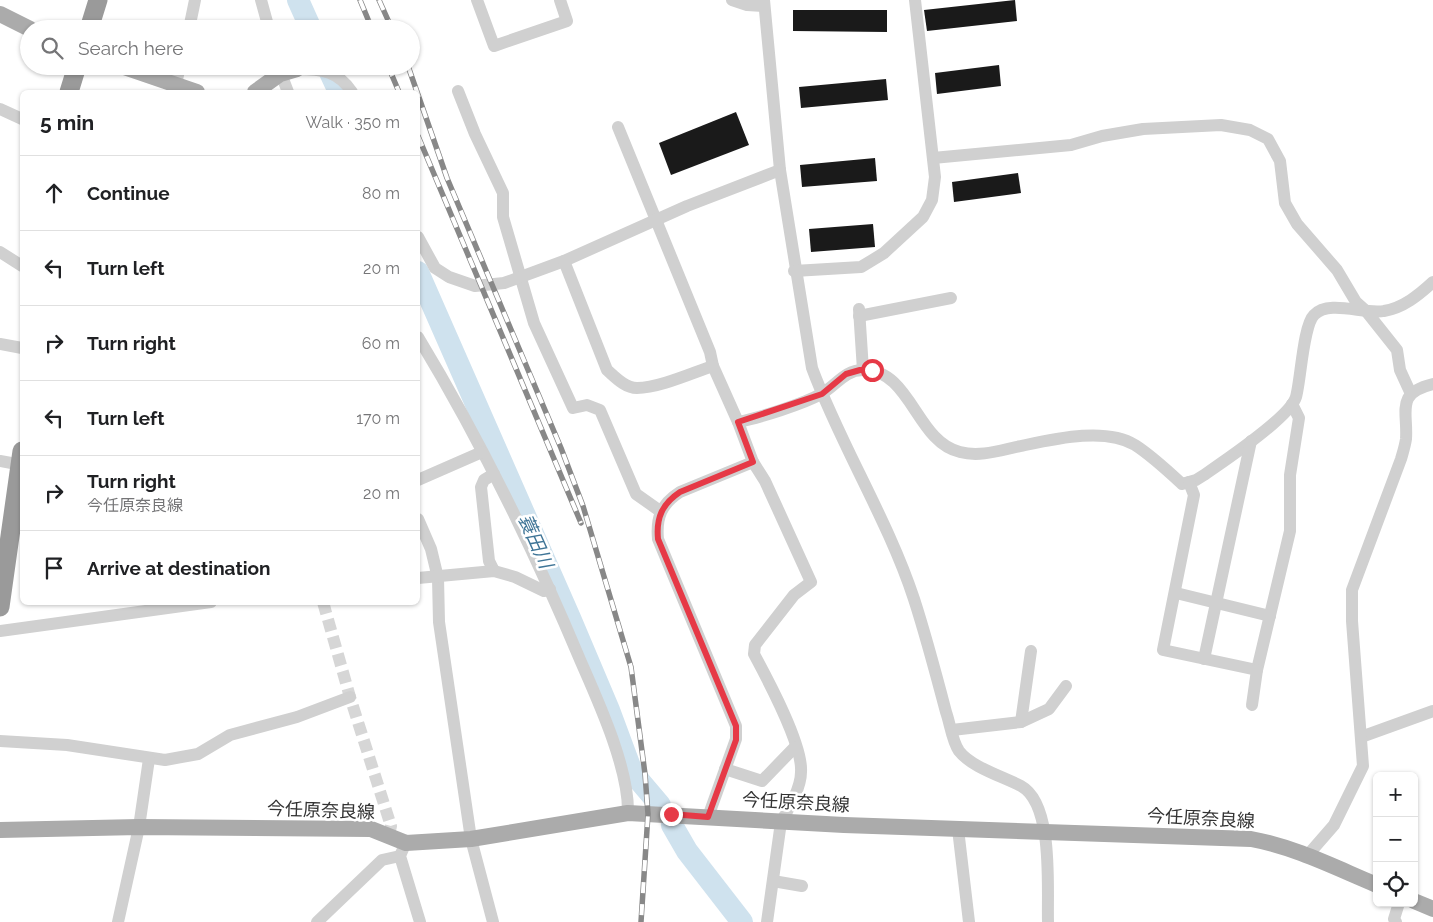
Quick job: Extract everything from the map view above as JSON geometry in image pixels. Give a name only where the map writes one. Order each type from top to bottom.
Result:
[{"type":"highway","points":[[92,20],[98,0]]},
{"type":"highway","points":[[70,90],[74,75]]},
{"type":"highway","points":[[0,607],[20,473]]},
{"type":"main road","points":[[0,14],[20,24]]},
{"type":"main road","points":[[148,75],[192,90]]},
{"type":"main road","points":[[257,90],[274,75]]},
{"type":"main road","name":"今任原奈良線","points":[[0,830],[139,827],[371,829],[403,849],[628,813],[781,822],[1251,839],[1269,842],[1373,883]]},
{"type":"main road","points":[[1418,902],[1433,908]]},
{"type":"street","points":[[191,20],[196,0]]},
{"type":"street","points":[[261,0],[267,20]]},
{"type":"street","points":[[477,0],[494,46],[567,21],[560,0]]},
{"type":"street","points":[[732,0],[747,5],[764,3],[780,170],[794,271],[812,368],[822,394],[861,473],[914,598],[959,751],[989,771],[1023,787],[1035,799],[1041,811],[1044,832],[1048,922]]},
{"type":"street","points":[[794,271],[861,267],[884,254],[923,217],[932,200],[935,177],[915,0]]},
{"type":"street","points":[[176,84],[178,75]]},
{"type":"street","points":[[281,75],[287,90]]},
{"type":"street","points":[[336,75],[351,90]]},
{"type":"street","points":[[458,91],[475,134],[503,193],[503,217],[534,323],[573,408],[587,405],[600,410],[636,494],[660,511]]},
{"type":"street","points":[[0,109],[20,118]]},
{"type":"street","points":[[933,158],[1071,144],[1102,136],[1143,129],[1222,125],[1250,130],[1268,139],[1280,161],[1285,204],[1297,224],[1337,270],[1356,302],[1366,311],[1397,350],[1400,370],[1411,394]]},
{"type":"street","points":[[618,127],[753,462],[765,481],[811,582],[794,595],[755,646],[754,654],[779,702],[801,763],[802,774],[789,808],[781,822],[767,922]]},
{"type":"street","points":[[420,240],[435,268],[449,277],[475,286],[504,283],[558,264],[687,206],[780,170]]},
{"type":"street","points":[[0,252],[20,265]]},
{"type":"street","points":[[558,264],[607,370],[618,381],[635,388],[713,366]]},
{"type":"street","points":[[738,422],[822,394],[846,374],[872,370],[893,381],[926,426],[946,446],[960,452],[984,454],[1078,436],[1118,438],[1135,445],[1182,484],[1204,476],[1251,441],[1292,404],[1296,398],[1303,350],[1313,316],[1321,310],[1334,307],[1382,312],[1398,308],[1433,282]]},
{"type":"street","points":[[863,370],[859,313],[951,298]]},
{"type":"street","points":[[0,344],[20,348]]},
{"type":"street","points":[[422,356],[482,452],[550,589],[598,700],[624,776],[628,813]]},
{"type":"street","points":[[1307,856],[1334,825],[1363,766],[1352,621],[1352,590],[1401,458],[1406,439],[1404,407],[1411,394],[1421,387],[1433,384]]},
{"type":"street","points":[[1252,705],[1257,670],[1290,531],[1290,476],[1299,418],[1292,404]]},
{"type":"street","points":[[1204,659],[1251,441]]},
{"type":"street","points":[[420,479],[482,452]]},
{"type":"street","points":[[0,461],[20,460]]},
{"type":"street","points":[[708,817],[736,740],[736,726],[658,539],[656,525],[660,511],[670,499],[680,492],[753,462]]},
{"type":"street","points":[[494,474],[484,480],[482,487],[490,561],[494,571]]},
{"type":"street","points":[[1189,482],[1194,495],[1176,593],[1163,650],[1257,670]]},
{"type":"street","points":[[420,523],[431,548],[438,578],[439,622],[471,839],[493,922]]},
{"type":"street","points":[[420,578],[438,578],[494,571],[515,577],[544,591],[550,589]]},
{"type":"street","points":[[1176,593],[1270,616]]},
{"type":"street","points":[[0,631],[174,605]]},
{"type":"street","points":[[1021,722],[1031,651]]},
{"type":"street","points":[[952,730],[1021,722],[1049,709],[1066,686]]},
{"type":"street","points":[[0,741],[67,746],[165,760],[198,754],[230,735],[297,717],[350,697]]},
{"type":"street","points":[[1361,737],[1433,711]]},
{"type":"street","points":[[725,769],[762,781],[795,747]]},
{"type":"street","points":[[118,922],[139,827],[149,759]]},
{"type":"street","points":[[958,829],[969,922]]},
{"type":"street","points":[[317,922],[382,860],[403,849],[420,922]]},
{"type":"street","points":[[772,881],[802,886]]},
{"type":"street","points":[[1396,922],[1394,919],[1398,907]]},
{"type":"building","points":[[1015,0],[1017,21],[927,31],[924,10]]},
{"type":"building","points":[[793,10],[887,10],[887,32],[793,31]]},
{"type":"building","points":[[999,65],[1001,86],[937,94],[935,73]]},
{"type":"building","points":[[886,79],[888,100],[801,108],[799,87]]},
{"type":"building","points":[[736,112],[749,145],[671,175],[659,143]]},
{"type":"building","points":[[875,158],[877,181],[802,187],[800,165]]},
{"type":"building","points":[[1018,173],[1021,193],[954,202],[952,182]]},
{"type":"building","points":[[873,224],[875,247],[811,252],[809,229]]},
{"type":"waterway","name":"蓑田川","points":[[298,0],[307,20]]},
{"type":"waterway","name":"蓑田川","points":[[331,75],[338,90]]},
{"type":"waterway","name":"蓑田川","points":[[420,277],[570,618],[609,710],[632,772],[660,805]]},
{"type":"waterway","name":"蓑田川","points":[[672,825],[687,851],[742,922]]},
{"type":"tunnel","points":[[324,605],[350,697],[391,826],[389,834]]},
{"type":"railway","points":[[360,0],[368,20]]},
{"type":"railway","points":[[379,0],[388,20]]},
{"type":"railway","points":[[392,75],[398,90]]},
{"type":"railway","points":[[411,75],[416,90]]},
{"type":"railway","points":[[420,100],[447,178],[561,448],[583,506],[631,667],[645,774],[648,814],[641,922]]},
{"type":"railway","points":[[420,141],[581,523]]},
{"type":"route","points":[[671,814],[708,817],[736,740],[736,726],[658,539],[656,525],[660,511],[670,499],[680,492],[753,462],[738,422],[822,394],[846,374],[860,370],[872,370]]}]
